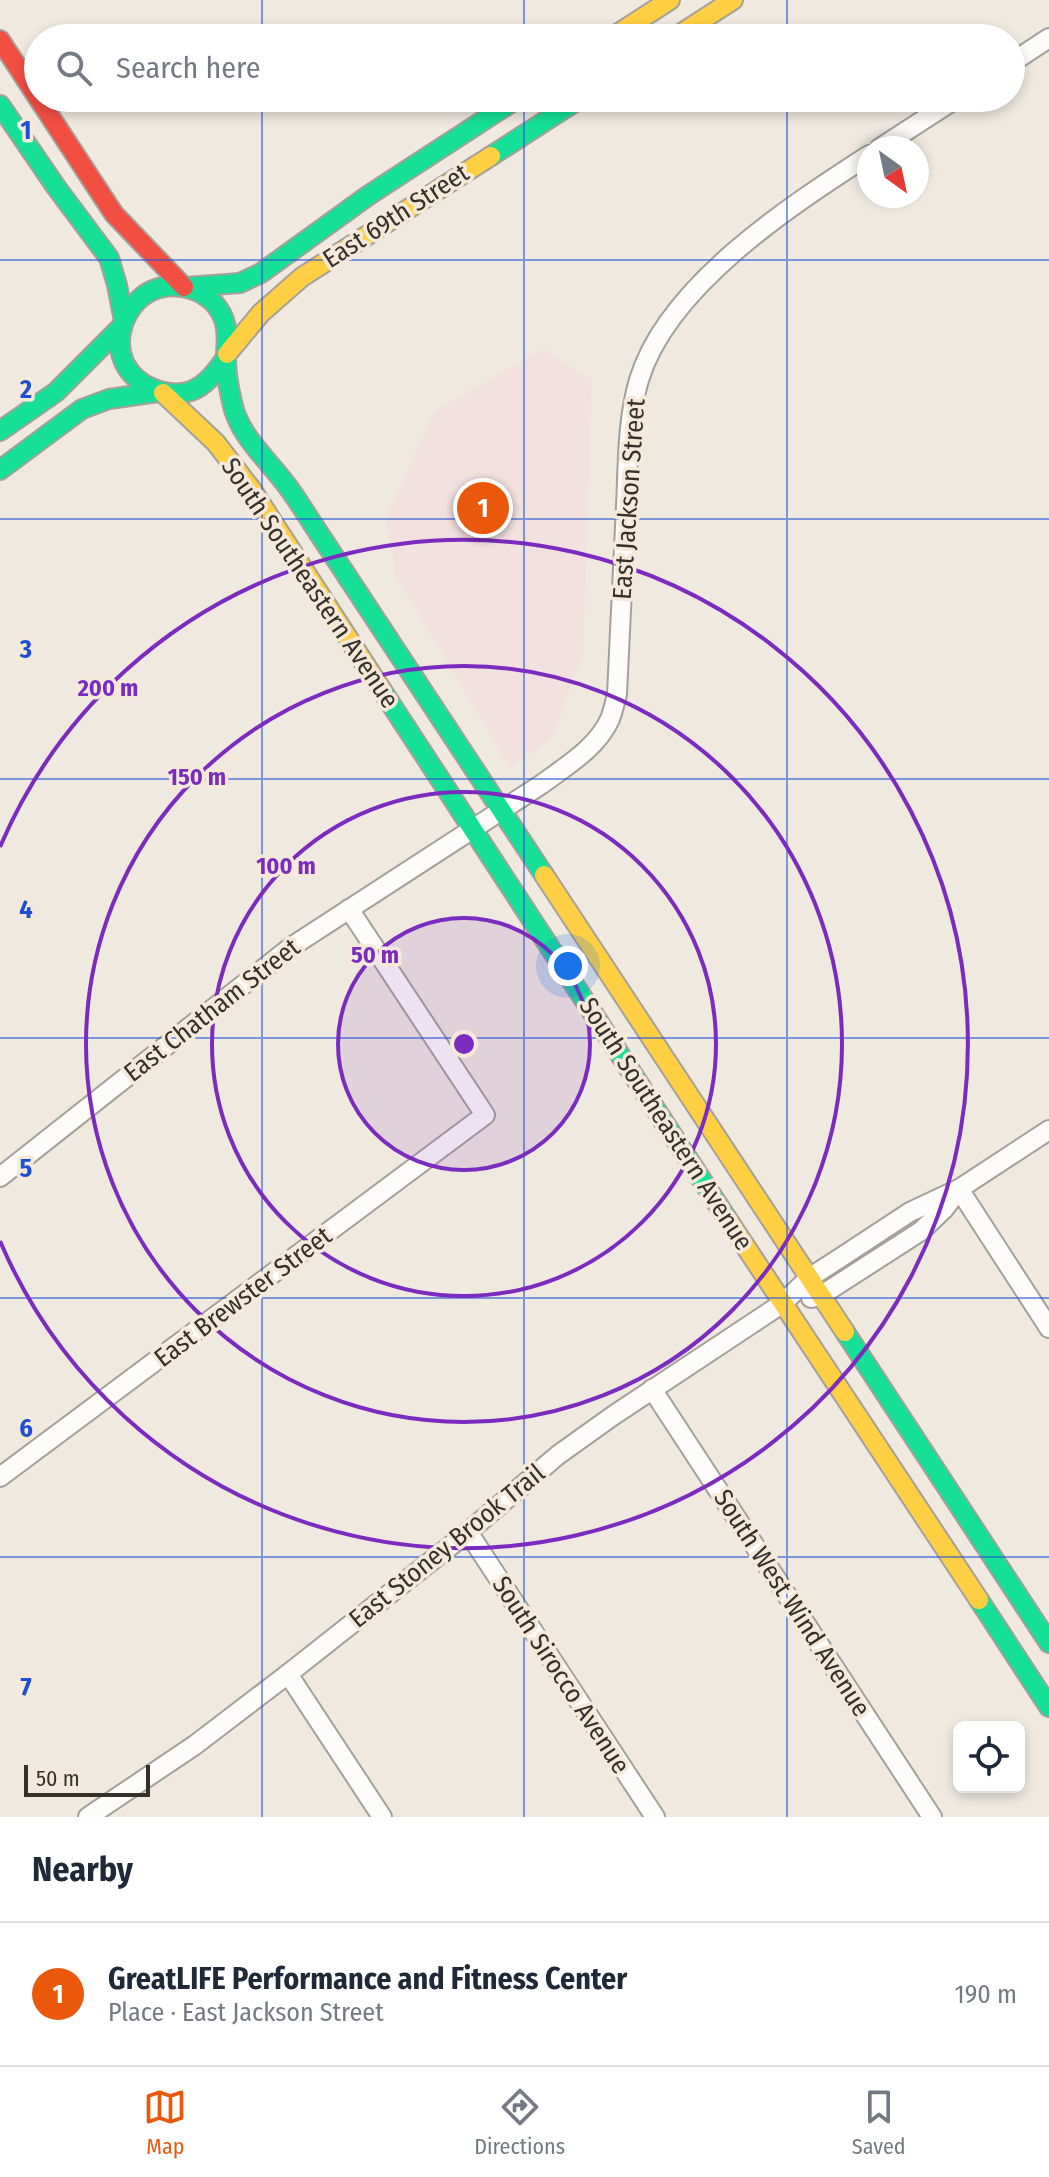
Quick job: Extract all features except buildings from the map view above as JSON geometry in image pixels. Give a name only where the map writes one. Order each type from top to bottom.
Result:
[{"type":"main road","points":[[633,24],[670,0]]},
{"type":"main road","points":[[696,24],[733,0]]},
{"type":"main road","points":[[0,40],[24,77]]},
{"type":"main road","points":[[0,105],[109,258],[123,323],[121,349],[130,371],[147,387],[160,392]]},
{"type":"main road","points":[[47,112],[129,233],[186,287]]},
{"type":"main road","name":"East 69th Street","points":[[186,287],[240,283],[261,273],[369,195],[496,112]]},
{"type":"main road","name":"East 69th Street","points":[[226,356],[261,313],[302,277],[559,112]]},
{"type":"main road","points":[[0,431],[56,392],[123,323],[138,299],[149,292],[161,287],[186,287],[199,292],[219,309],[225,320],[228,333],[226,356],[211,380],[201,387],[176,394],[160,392],[97,401],[0,470]]},
{"type":"main road","name":"South Southeastern Avenue","points":[[226,356],[231,405],[240,425],[305,511],[1049,1643]]},
{"type":"main road","name":"South Southeastern Avenue","points":[[160,392],[216,443],[252,490],[1049,1707]]},
{"type":"street","points":[[1025,54],[1049,38]]},
{"type":"street","points":[[898,136],[935,112]]},
{"type":"street","name":"East Jackson Street","points":[[472,828],[580,756],[610,719],[617,694],[627,471],[633,407],[640,378],[653,349],[674,314],[702,280],[780,217],[857,163]]},
{"type":"street","name":"East Chatham Street","points":[[0,1177],[264,967],[472,828]]},
{"type":"street","name":"East Brewster Street","points":[[0,1477],[485,1115],[349,909]]},
{"type":"street","points":[[783,1303],[820,1296],[921,1231],[959,1189],[1049,1130]]},
{"type":"street","points":[[959,1189],[1049,1328]]},
{"type":"street","name":"East Stoney Brook Trail","points":[[88,1817],[109,1811],[288,1674],[468,1532],[558,1455],[783,1303],[809,1278],[910,1212],[959,1189]]},
{"type":"street","name":"South West Wind Avenue","points":[[652,1389],[932,1817]]},
{"type":"street","name":"South Sirocco Avenue","points":[[468,1532],[655,1817]]},
{"type":"street","points":[[288,1674],[382,1817]]},
{"type":"shaded area","points":[[543,349],[592,380],[583,653],[552,738],[510,768],[396,576],[386,519],[434,412]]},
{"type":"traffic: fast","points":[[0,105],[109,258],[124,321]]},
{"type":"traffic: fast","points":[[187,287],[240,283],[261,273],[369,195],[496,112]]},
{"type":"traffic: fast","points":[[491,156],[559,112]]},
{"type":"traffic: fast","points":[[226,358],[211,377],[197,388],[182,393],[162,392],[136,378],[124,362],[120,339],[122,327],[133,305],[152,290],[178,286],[191,289],[214,303],[225,324],[228,381],[240,425],[296,498],[544,875]]},
{"type":"traffic: fast","points":[[0,431],[56,392],[122,326]]},
{"type":"traffic: fast","points":[[0,470],[82,409],[109,399],[158,392]]},
{"type":"traffic: fast","points":[[383,692],[726,1217]]},
{"type":"traffic: fast","points":[[845,1332],[1049,1643]]},
{"type":"traffic: fast","points":[[979,1600],[1049,1707]]},
{"type":"traffic: slow","points":[[633,24],[670,0]]},
{"type":"traffic: slow","points":[[696,24],[733,0]]},
{"type":"traffic: slow","points":[[227,354],[261,313],[302,277],[491,156]]},
{"type":"traffic: slow","points":[[163,393],[216,443],[252,490],[383,692]]},
{"type":"traffic: slow","points":[[544,875],[845,1332]]},
{"type":"traffic: slow","points":[[726,1217],[979,1600]]},
{"type":"traffic: jam","points":[[0,40],[24,77]]},
{"type":"traffic: jam","points":[[47,112],[114,214],[184,287]]},
{"type":"place","name":"GreatLIFE Performance and Fitness Center","points":[[483,508]]}]
